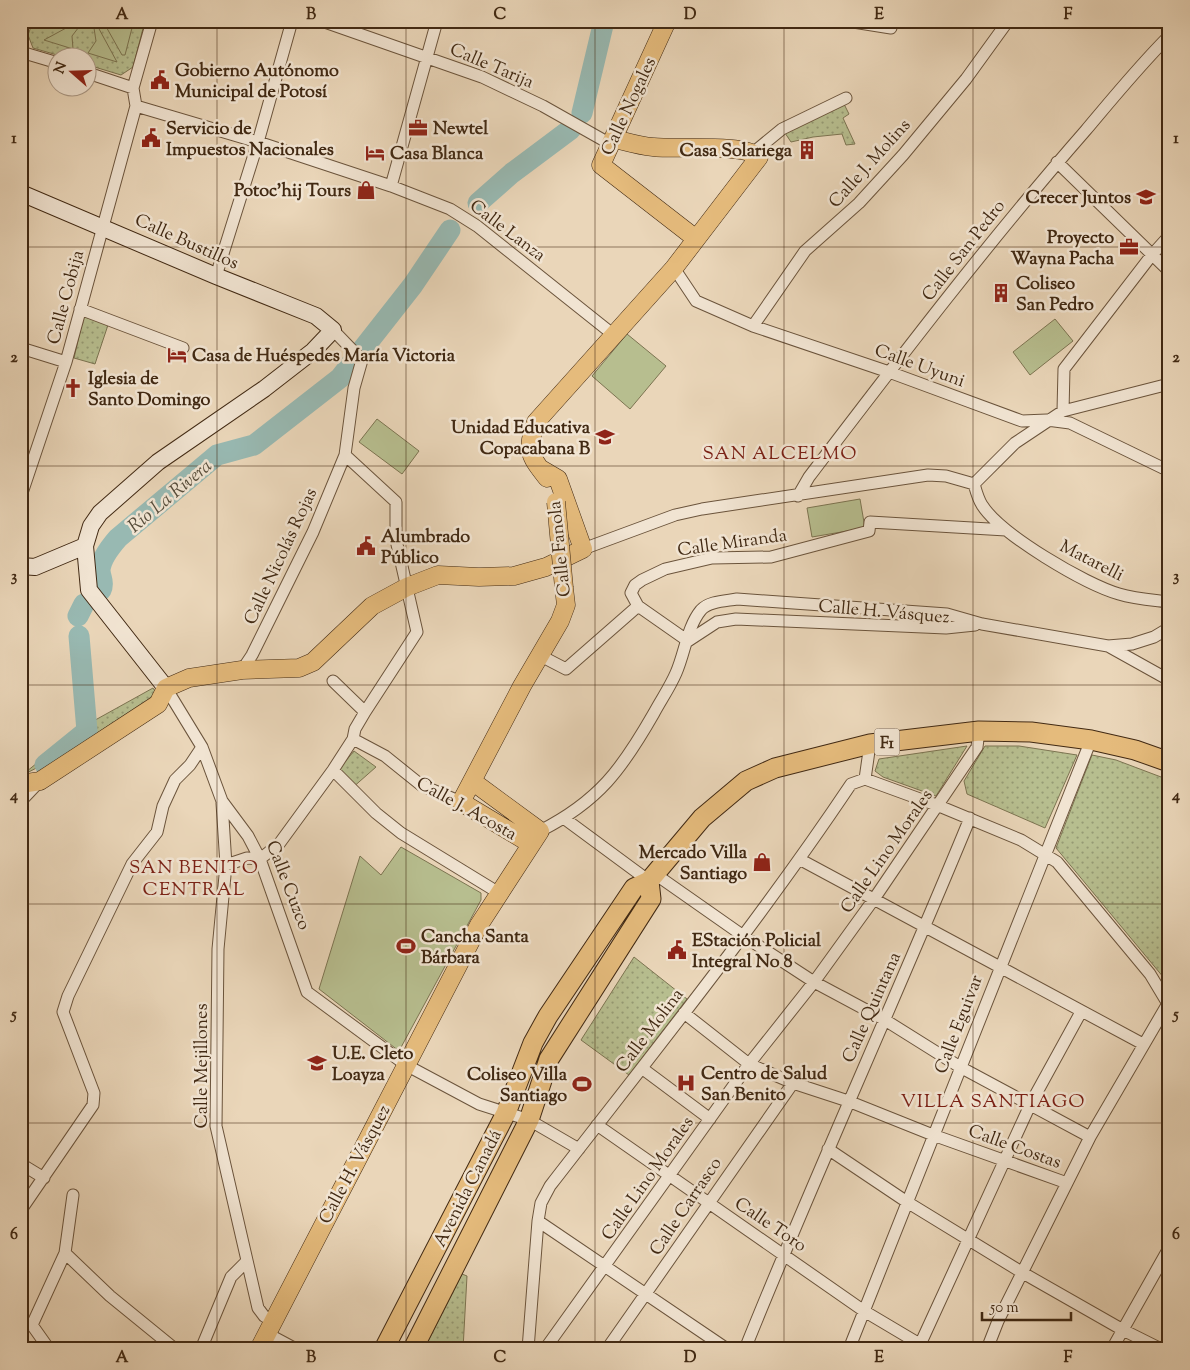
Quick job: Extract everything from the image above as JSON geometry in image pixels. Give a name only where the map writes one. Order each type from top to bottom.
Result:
[{"type":"highway","name":"Avenida Canadá","points":[[384,1349],[506,1113],[533,1043],[548,1016],[634,888],[652,877],[702,818],[746,781],[774,768],[870,744],[979,730],[1031,732],[1091,740],[1135,750],[1169,762]]},
{"type":"highway","name":"Avenida Canadá","points":[[413,1349],[529,1120],[549,1059],[651,899],[652,877]]},
{"type":"main road","name":"Calle Nogales","points":[[667,21],[615,139],[602,162],[603,168],[694,238]]},
{"type":"main road","points":[[615,139],[652,147],[754,152]]},
{"type":"main road","name":"Calle Fanola","points":[[461,802],[539,654],[560,622],[566,605],[556,502],[551,482],[531,456],[529,442],[536,422],[674,268],[694,238],[759,157],[754,152]]},
{"type":"main road","name":"Calle Bustillos","points":[[21,193],[103,226],[216,276],[316,316],[333,330]]},
{"type":"main road","points":[[21,566],[35,568],[86,546],[91,526],[100,513],[158,462],[264,389],[313,351],[333,330]]},
{"type":"main road","points":[[21,784],[40,781],[158,704],[166,688],[189,678],[242,670],[299,668],[313,662],[372,606],[407,587],[438,575],[514,576],[546,567],[583,549],[558,479],[541,469]]},
{"type":"main road","name":"Calle Cuzco","points":[[86,546],[89,590],[166,688]]},
{"type":"main road","name":"Calle J. Acosta","points":[[472,781],[536,838]]},
{"type":"main road","name":"Calle J. Acosta","points":[[461,802],[536,838]]},
{"type":"main road","name":"Calle H. Vásquez","points":[[265,1334],[479,925],[536,838]]},
{"type":"street","points":[[136,106],[133,88],[152,21]]},
{"type":"street","points":[[216,276],[258,142],[292,21]]},
{"type":"street","name":"Calle Tarija","points":[[322,21],[427,56],[490,81],[543,106],[605,141],[615,139]]},
{"type":"street","points":[[391,186],[437,21]]},
{"type":"street","points":[[847,21],[891,28]]},
{"type":"street","name":"Calle J. Molins","points":[[753,326],[805,251],[859,203],[903,155],[966,79],[1008,21]]},
{"type":"street","name":"Calle San Pedro","points":[[798,496],[809,478],[890,372],[1030,193],[1146,59],[1169,36]]},
{"type":"street","points":[[21,52],[48,60]]},
{"type":"street","points":[[98,76],[133,88]]},
{"type":"street","points":[[754,152],[782,129],[846,98]]},
{"type":"street","name":"Calle Lanza","points":[[136,106],[258,142],[391,186],[422,197],[464,217],[615,336]]},
{"type":"street","name":"Calle Cobija","points":[[21,496],[66,362],[136,106]]},
{"type":"street","points":[[1057,162],[1151,256],[1169,271]]},
{"type":"street","points":[[1063,411],[1064,369],[1151,256],[1169,236]]},
{"type":"street","name":"Calle Uyuni","points":[[674,268],[696,301],[753,326],[890,372],[1022,421],[1047,420],[1070,422],[1169,470]]},
{"type":"street","points":[[80,309],[183,348]]},
{"type":"street","name":"Calle Nicolás Rojas","points":[[242,670],[252,655],[313,532],[345,455],[354,388],[362,360],[333,330]]},
{"type":"street","points":[[21,348],[66,362]]},
{"type":"street","points":[[974,484],[1015,443],[1063,411],[1169,384]]},
{"type":"street","points":[[226,865],[247,858],[260,859],[279,844],[333,770],[353,739],[365,712],[417,632],[396,540],[396,502],[345,455]]},
{"type":"street","points":[[583,549],[674,515],[702,508],[798,496],[928,475],[946,476],[974,484]]},
{"type":"street","points":[[974,484],[982,505],[1006,530]]},
{"type":"street","name":"Calle Miranda","points":[[638,606],[631,593],[635,585],[665,569],[712,558],[771,558],[869,531],[870,522],[1006,530]]},
{"type":"street","name":"Matarelli","points":[[1006,530],[1095,585],[1120,594],[1169,602]]},
{"type":"street","name":"Calle H. Vásquez","points":[[536,838],[565,819],[610,782],[644,730],[676,674],[693,621],[703,608],[737,599],[947,614],[982,624]]},
{"type":"street","points":[[539,654],[566,669],[638,606],[688,641]]},
{"type":"street","name":"Calle H. Vásquez","points":[[688,641],[717,622],[736,619],[946,628],[982,624]]},
{"type":"street","points":[[982,624],[1108,646],[1132,644],[1154,637],[1169,628]]},
{"type":"street","points":[[1108,646],[1169,680]]},
{"type":"street","points":[[333,680],[365,712]]},
{"type":"street","name":"Calle Cuzco","points":[[166,688],[202,747],[222,801],[248,836],[260,859],[307,992],[406,1065],[479,1104],[506,1113]]},
{"type":"street","name":"Calle Lino Morales","points":[[546,1349],[607,1266],[749,1064],[814,982],[874,899],[939,806],[977,747],[979,730]]},
{"type":"street","name":"Calle J. Acosta","points":[[353,739],[385,756],[421,785],[461,802]]},
{"type":"street","name":"Calle Eguivar","points":[[849,1349],[999,967],[1091,740]]},
{"type":"street","points":[[870,744],[865,779],[970,818],[1021,840],[1057,862],[1150,974],[1169,1004],[1169,1027]]},
{"type":"street","points":[[21,1210],[93,1105],[94,1093],[63,1012],[68,996],[132,864],[157,832],[163,806],[175,780],[190,765],[202,747]]},
{"type":"street","points":[[333,770],[376,813],[401,833],[499,893]]},
{"type":"street","name":"Calle Molina","points":[[528,1349],[538,1221],[541,1203],[550,1186],[643,1069],[800,860],[851,784],[865,779]]},
{"type":"street","points":[[21,801],[40,781]]},
{"type":"street","name":"Calle Mejillones","points":[[222,801],[226,865],[218,949],[216,1126],[246,1262],[258,1308],[264,1316],[265,1334],[296,1349]]},
{"type":"street","name":"Calle Quintana","points":[[745,1349],[848,1101],[926,927],[970,818]]},
{"type":"street","points":[[565,819],[814,982],[885,1020],[960,1067],[1031,1103],[1090,1137]]},
{"type":"street","points":[[800,860],[1143,1044]]},
{"type":"street","points":[[987,1349],[998,1321],[1090,1137],[1143,1044],[1169,1004]]},
{"type":"street","points":[[922,1347],[968,1238],[1031,1103],[1081,1012]]},
{"type":"street","name":"Calle Costas","points":[[684,1013],[749,1064],[792,1083],[848,1101],[933,1135],[1067,1183]]},
{"type":"street","points":[[643,1069],[710,1119]]},
{"type":"street","name":"Calle Carrasco","points":[[607,1349],[792,1083]]},
{"type":"street","points":[[506,1113],[529,1120],[579,1149]]},
{"type":"street","name":"Calle Toro","points":[[597,1125],[708,1203],[784,1253],[864,1311],[922,1347]]},
{"type":"street","points":[[828,1149],[907,1202],[1023,1273],[1123,1330],[1161,1349]]},
{"type":"street","points":[[21,1164],[44,1178]]},
{"type":"street","points":[[50,1349],[27,1323],[65,1253],[73,1195]]},
{"type":"street","points":[[538,1221],[728,1349]]},
{"type":"street","points":[[1112,1349],[1169,1248]]},
{"type":"street","points":[[65,1253],[110,1296],[175,1349]]},
{"type":"street","points":[[201,1349],[231,1276],[246,1262]]},
{"type":"green space","points":[[33,21],[145,21],[133,67],[121,75],[98,68],[98,48],[48,48],[48,52],[33,48],[28,35]]},
{"type":"green space","points":[[79,21],[82,23],[72,36],[73,48],[44,40]]},
{"type":"green space","points":[[111,21],[117,28],[132,28],[125,55],[122,55],[104,23]]},
{"type":"green space","points":[[98,27],[117,62],[98,56],[98,48],[91,48],[96,41],[94,28]]},
{"type":"green space","points":[[843,102],[849,114],[843,118],[855,144],[846,145],[842,134],[813,137],[791,142],[783,130]]},
{"type":"green space","points":[[85,310],[110,319],[95,364],[74,358]]},
{"type":"green space","points":[[1055,319],[1073,341],[1030,375],[1013,352]]},
{"type":"green space","points":[[627,334],[666,366],[630,409],[592,376]]},
{"type":"green space","points":[[377,419],[419,451],[402,474],[359,442]]},
{"type":"green space","points":[[860,499],[865,528],[812,537],[807,508]]},
{"type":"green space","points":[[153,688],[156,693],[147,700],[73,749],[21,776],[79,729]]},
{"type":"green space","points":[[967,746],[936,796],[883,777],[875,771],[879,759]]},
{"type":"green space","points":[[985,746],[1019,746],[1077,755],[1045,828],[967,794],[964,781]]},
{"type":"green space","points":[[354,751],[376,767],[351,789],[334,775]]},
{"type":"green space","points":[[1092,755],[1116,760],[1169,780],[1169,984],[1056,848]]},
{"type":"green space","points":[[401,847],[481,893],[481,900],[399,1051],[319,989],[360,856],[381,875]]},
{"type":"green space","points":[[634,957],[687,999],[629,1075],[581,1040]]},
{"type":"green space","points":[[462,1274],[467,1276],[463,1349],[424,1349]]},
{"type":"waterway","name":"Río La Rivera","points":[[582,113],[604,21]]},
{"type":"waterway","name":"Río La Rivera","points":[[478,203],[512,173],[571,129]]},
{"type":"waterway","name":"Río La Rivera","points":[[101,590],[103,585],[100,573],[102,561],[118,538],[217,455],[254,445],[340,378],[413,285],[450,230]]},
{"type":"waterway","name":"Río La Rivera","points":[[78,616],[84,604]]},
{"type":"waterway","name":"Río La Rivera","points":[[45,765],[87,731],[79,636]]},
{"type":"place","name":"Gobierno Autónomo Municipal de Potosí","points":[[160,80]]},
{"type":"place","name":"Newtel","points":[[418,128]]},
{"type":"place","name":"Servicio de Impuestos Nacionales","points":[[151,138]]},
{"type":"place","name":"Casa Solariega","points":[[807,150]]},
{"type":"place","name":"Casa Blanca","points":[[375,153]]},
{"type":"place","name":"Potoc'hij Tours","points":[[366,190]]},
{"type":"place","name":"Crecer Juntos","points":[[1146,197]]},
{"type":"place","name":"Proyecto Wayna Pacha","points":[[1129,247]]},
{"type":"place","name":"Coliseo San Pedro","points":[[1001,293]]},
{"type":"place","name":"Casa de Huéspedes María Victoria","points":[[177,355]]},
{"type":"place","name":"Iglesia de Santo Domingo","points":[[73,388]]},
{"type":"place","name":"Unidad Educativa Copacabana B","points":[[605,437]]},
{"type":"place","name":"Alumbrado Público","points":[[366,546]]},
{"type":"place","name":"Mercado Villa Santiago","points":[[762,862]]},
{"type":"place","name":"Cancha Santa Bárbara","points":[[406,946]]},
{"type":"place","name":"EStación Policial Integral No 8","points":[[677,950]]},
{"type":"place","name":"U.E. Cleto Loayza","points":[[317,1063]]},
{"type":"place","name":"Centro de Salud San Benito","points":[[686,1083]]},
{"type":"place","name":"Coliseo Villa Santiago","points":[[582,1084]]},
{"type":"district","name":"SAN ALCELMO","points":[[780,452]]},
{"type":"district","name":"SAN BENITO CENTRAL","points":[[194,877]]},
{"type":"district","name":"VILLA SANTIAGO","points":[[993,1100]]}]
